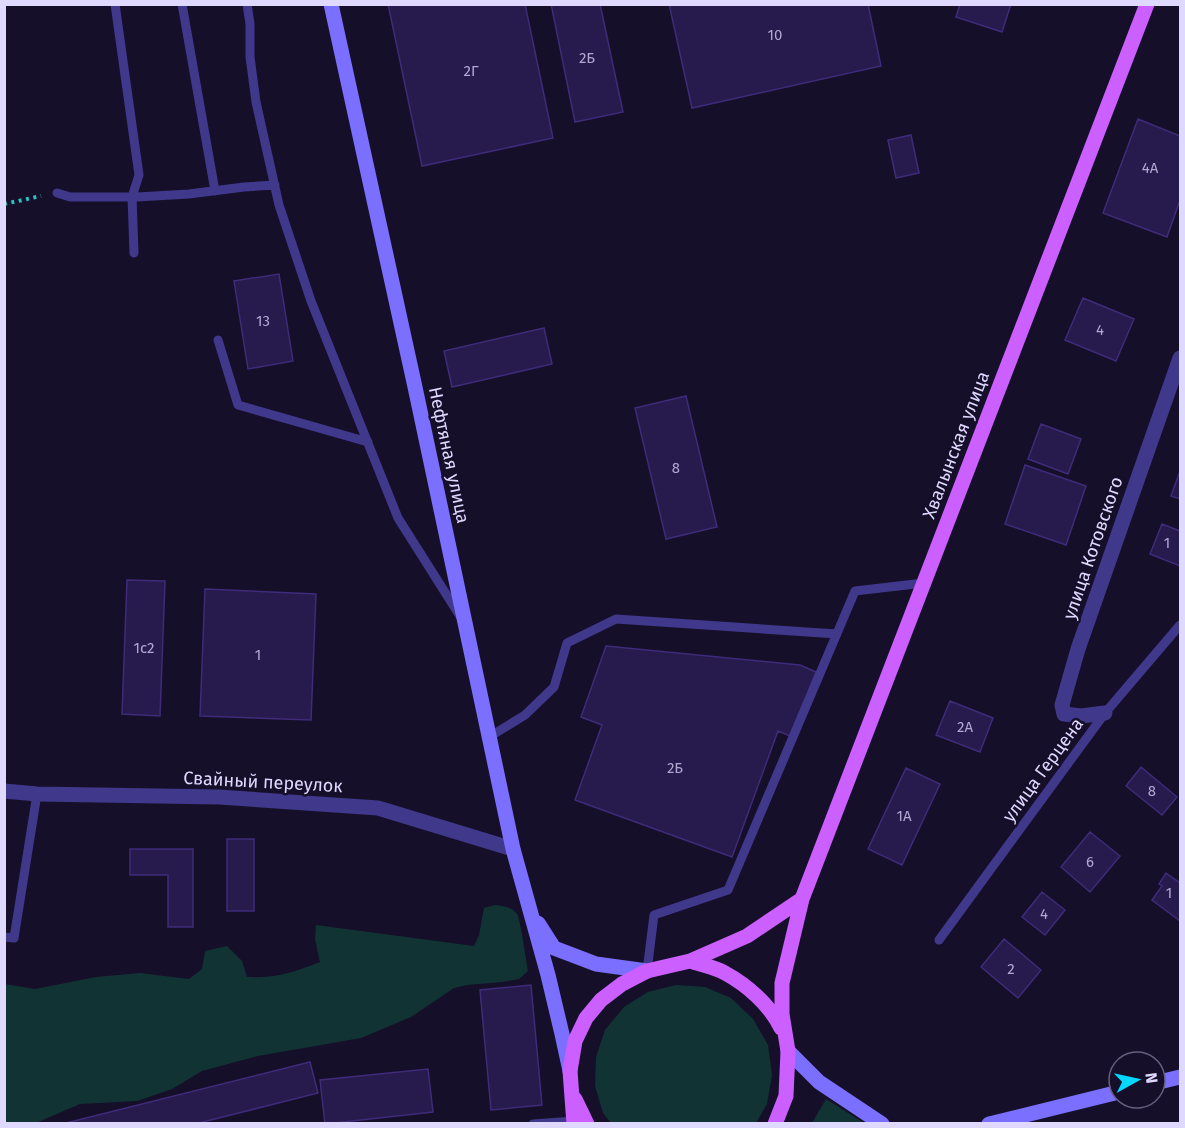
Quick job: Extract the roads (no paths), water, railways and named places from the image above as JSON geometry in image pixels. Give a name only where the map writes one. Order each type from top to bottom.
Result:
[{"type":"main road","name":"Хвалынская улица","points":[[775,1124],[786,1096],[786,1044],[782,1014],[782,983],[802,899],[1147,4]]},
{"type":"main road","points":[[578,1123],[570,1071],[575,1041],[586,1018],[600,1000],[622,984],[647,971],[690,961],[747,936],[802,899]]},
{"type":"main road","points":[[690,961],[724,972],[752,992],[775,1016],[786,1044]]},
{"type":"street","name":"Нефтяная улица","points":[[331,4],[513,849],[548,975],[570,1071]]},
{"type":"street","name":"улица Котовского","points":[[1106,713],[1081,716],[1064,714],[1062,705],[1078,649],[1180,358]]},
{"type":"street","name":"Свайный переулок","points":[[4,791],[37,794],[219,797],[378,808],[513,849]]},
{"type":"street","points":[[531,914],[554,948],[596,964],[647,971]]},
{"type":"street","points":[[786,1044],[819,1082],[882,1124]]},
{"type":"street","points":[[989,1124],[1107,1095]]},
{"type":"lane","points":[[115,4],[139,175],[132,197],[134,254]]},
{"type":"lane","points":[[182,4],[215,191]]},
{"type":"lane","points":[[247,4],[250,24],[250,57],[256,102],[279,205],[311,301],[398,518],[465,625]]},
{"type":"lane","points":[[57,192],[70,197],[132,197],[275,185]]},
{"type":"lane","points":[[218,340],[238,405],[368,442]]},
{"type":"lane","points":[[647,971],[654,915],[728,890],[855,591],[924,583]]},
{"type":"lane","points":[[489,737],[525,715],[554,687],[567,643],[616,619],[837,634]]},
{"type":"lane","name":"улица Герцена","points":[[939,940],[1106,713],[1180,625]]},
{"type":"lane","points":[[4,937],[14,938],[37,794]]},
{"type":"lane","points":[[533,1124],[578,1123]]}]
